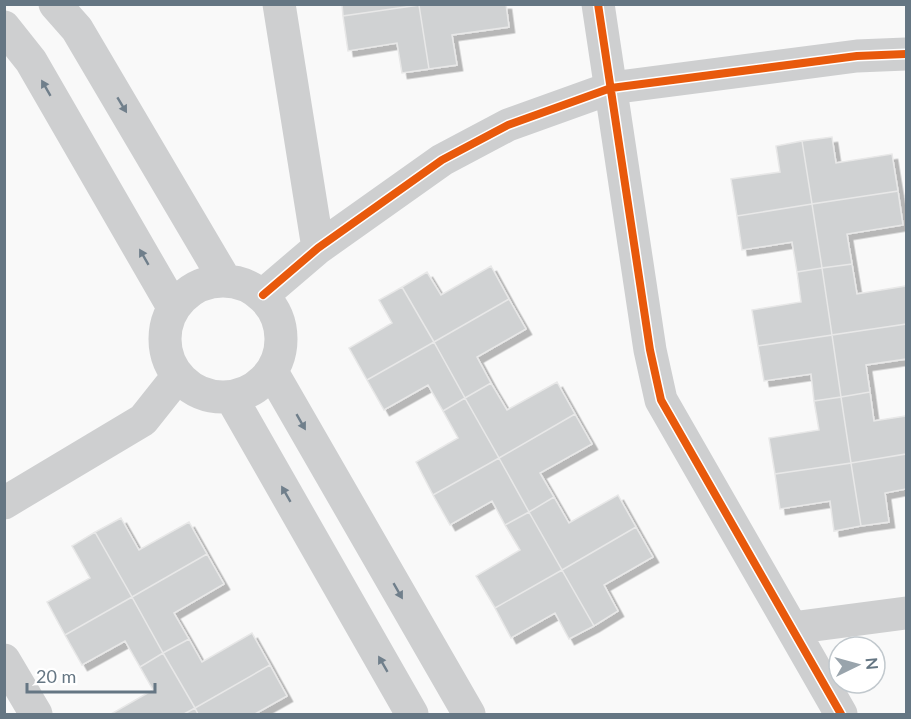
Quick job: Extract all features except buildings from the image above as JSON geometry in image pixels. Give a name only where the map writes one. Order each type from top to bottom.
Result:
[{"type":"street","points":[[55,4],[77,28],[225,280]]},
{"type":"street","points":[[279,4],[318,248]]},
{"type":"street","points":[[598,4],[650,350],[661,400],[841,714]]},
{"type":"street","points":[[4,27],[31,61],[173,307]]},
{"type":"street","points":[[263,295],[318,248],[442,160],[508,125],[611,88],[857,56],[906,54]]},
{"type":"street","points":[[225,280],[246,284],[263,295],[279,318],[282,346],[272,372],[254,389],[231,397],[201,393],[178,376],[166,354],[165,330],[173,307],[195,287],[225,280]]},
{"type":"street","points":[[272,372],[469,714]]},
{"type":"street","points":[[4,503],[143,420],[178,376]]},
{"type":"street","points":[[231,397],[412,714]]},
{"type":"street","points":[[792,628],[906,613]]},
{"type":"street","points":[[4,660],[36,714]]},
{"type":"cycle path","points":[[598,4],[650,350],[661,400],[841,714]]},
{"type":"cycle path","points":[[263,295],[318,248],[442,160],[508,125],[611,88],[857,56],[906,54]]}]
